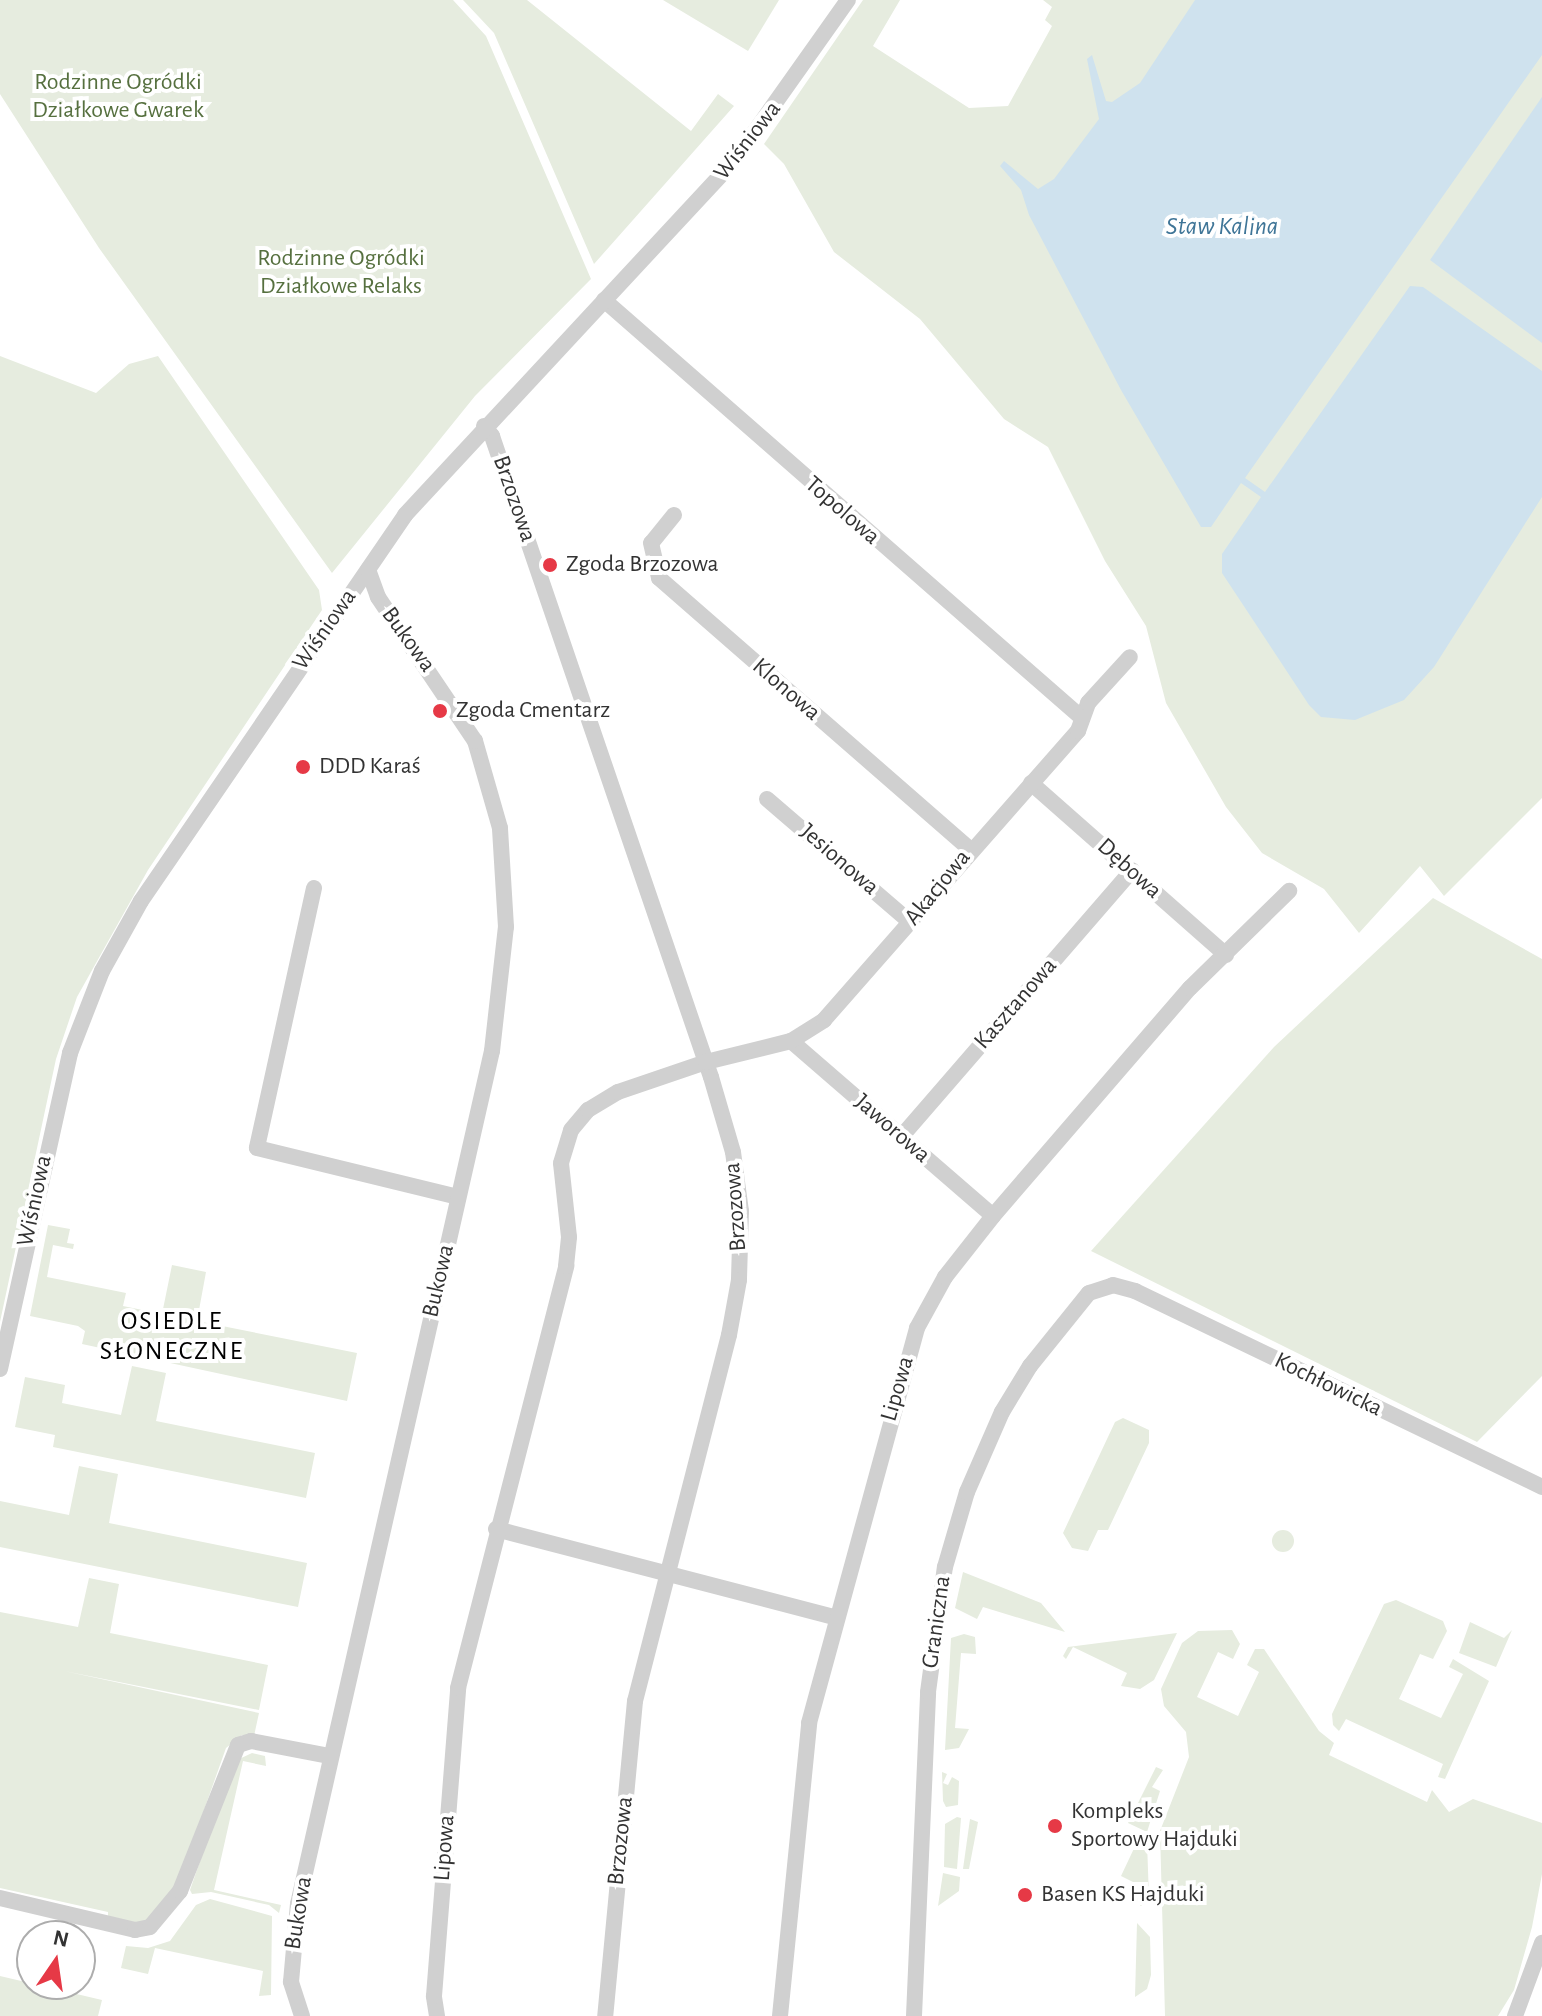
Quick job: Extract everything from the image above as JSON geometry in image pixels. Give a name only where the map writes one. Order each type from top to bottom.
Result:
[{"type":"street","name":"Wiśniowa","points":[[0,1369],[38,1187],[76,1035],[114,947],[160,871],[420,497],[743,151],[848,0]]},
{"type":"street","name":"Topolowa","points":[[604,300],[1082,718]]},
{"type":"street","name":"Brzozowa","points":[[484,426],[492,436],[706,1062],[737,1177],[739,1272],[729,1335],[635,1701],[605,2016]]},
{"type":"street","name":"Klonowa","points":[[674,515],[651,543],[659,578],[970,849]]},
{"type":"street","name":"Bukowa","points":[[302,2016],[291,1982],[292,1939],[329,1756],[499,1007],[506,927],[504,854],[475,741],[378,597],[368,570]]},
{"type":"street","name":"Akacjowa","points":[[706,1062],[791,1041],[824,1020],[970,849],[1078,731],[1088,703],[1130,657]]},
{"type":"street","name":"Dębowa","points":[[1031,783],[1226,955]]},
{"type":"street","name":"Jesionowa","points":[[767,799],[910,922]]},
{"type":"street","name":"Kasztanowa","points":[[901,1137],[1132,870]]},
{"type":"street","points":[[314,888],[257,1148],[458,1197]]},
{"type":"street","name":"Lipowa","points":[[780,2016],[809,1723],[911,1341],[945,1277],[993,1216],[1190,988],[1289,891]]},
{"type":"street","name":"Jaworowa","points":[[791,1041],[993,1216]]},
{"type":"street","name":"Lipowa","points":[[437,2016],[434,1996],[458,1688],[496,1529],[566,1266],[569,1237],[561,1163],[571,1130],[588,1110],[618,1092],[706,1062]]},
{"type":"street","name":"Kochłowicka","points":[[1113,1285],[1542,1487]]},
{"type":"street","name":"Graniczna","points":[[914,2016],[928,1692],[936,1617],[954,1535],[982,1455],[1030,1366],[1089,1293],[1113,1285]]},
{"type":"street","points":[[496,1529],[837,1618]]},
{"type":"street","points":[[0,1898],[135,1930],[150,1927],[180,1891],[229,1755],[238,1745],[263,1743],[329,1756]]},
{"type":"street","points":[[1515,2016],[1542,1943]]},
{"type":"green space","name":"Rodzinne Ogródki Działkowe Relaks","points":[[0,0],[453,0],[486,36],[591,279],[475,396],[332,573],[99,248],[0,94]]},
{"type":"green space","points":[[463,0],[527,0],[691,131],[718,94],[734,106],[594,264],[494,33]]},
{"type":"green space","points":[[663,0],[779,0],[748,51]]},
{"type":"green space","points":[[863,0],[900,0],[873,46],[969,108],[1008,106],[1052,26],[1045,20],[1052,7],[1043,0],[1542,0],[1542,798],[1444,896],[1420,866],[1359,933],[1324,889],[1262,853],[1226,807],[1166,703],[1146,626],[1105,561],[1048,447],[1004,419],[920,319],[834,252],[784,164],[764,144]]},
{"type":"green space","points":[[0,356],[96,393],[129,364],[158,356],[319,590],[322,610],[148,870],[77,997],[56,1059],[0,1322]]},
{"type":"green space","points":[[1433,898],[1542,959],[1542,1376],[1477,1442],[1091,1251],[1274,1047]]},
{"type":"green space","points":[[48,1225],[70,1229],[67,1243],[74,1244],[73,1249],[53,1245],[47,1277],[126,1293],[123,1306],[162,1314],[172,1265],[206,1272],[197,1321],[357,1353],[347,1401],[82,1344],[85,1331],[78,1326],[30,1316]]},
{"type":"green space","points":[[132,1366],[166,1373],[156,1421],[315,1453],[306,1498],[53,1447],[55,1435],[15,1427],[25,1377],[65,1385],[62,1403],[121,1415]]},
{"type":"green space","points":[[1123,1418],[1149,1430],[1149,1443],[1108,1530],[1098,1530],[1088,1551],[1072,1548],[1063,1533],[1115,1422]]},
{"type":"green space","points":[[79,1466],[118,1474],[109,1523],[307,1563],[298,1607],[0,1547],[0,1501],[69,1515]]},
{"type":"green space","points":[[1283,1530],[1291,1533],[1294,1541],[1291,1549],[1283,1552],[1275,1549],[1272,1541],[1275,1533]]},
{"type":"green space","points":[[963,1572],[1041,1603],[1065,1632],[983,1607],[977,1619],[955,1608]]},
{"type":"green space","points":[[89,1578],[119,1584],[110,1633],[268,1665],[259,1710],[64,1671],[259,1713],[254,1736],[242,1735],[226,1748],[176,1889],[148,1923],[108,1920],[108,1912],[0,1888],[0,1612],[78,1627]]},
{"type":"green space","points":[[1396,1600],[1443,1621],[1447,1631],[1433,1659],[1420,1654],[1399,1699],[1441,1718],[1463,1674],[1449,1667],[1453,1659],[1489,1681],[1445,1779],[1438,1777],[1443,1764],[1346,1719],[1339,1731],[1333,1725],[1332,1714],[1384,1604]]},
{"type":"green space","points":[[1470,1622],[1504,1638],[1512,1630],[1496,1667],[1459,1653]]},
{"type":"green space","points":[[1232,1630],[1240,1644],[1233,1659],[1218,1652],[1197,1697],[1238,1716],[1259,1672],[1247,1665],[1255,1649],[1264,1649],[1319,1731],[1334,1743],[1329,1755],[1427,1802],[1432,1790],[1449,1812],[1473,1799],[1542,1823],[1542,1874],[1532,1927],[1514,1990],[1498,2016],[1165,2016],[1160,1831],[1189,1757],[1186,1732],[1164,1706],[1161,1689],[1182,1643],[1198,1631]]},
{"type":"green space","points":[[1177,1633],[1154,1680],[1140,1689],[1121,1686],[1127,1673],[1073,1647],[1066,1659],[1063,1656],[1068,1647]]},
{"type":"green space","points":[[964,1634],[975,1637],[976,1654],[961,1653],[955,1728],[969,1729],[959,1748],[945,1750],[951,1638]]},
{"type":"green space","points":[[252,1753],[265,1756],[266,1766],[243,1761],[214,1890],[281,1905],[279,1913],[269,1905],[211,1892],[192,1894],[190,1890],[235,1761]]},
{"type":"green space","points":[[1156,1767],[1163,1770],[1152,1787],[1160,1791],[1147,1832],[1128,1823]]},
{"type":"green space","points":[[942,1772],[947,1774],[943,1783],[948,1785],[952,1777],[959,1781],[958,1805],[946,1807],[943,1801]]},
{"type":"green space","points":[[961,1818],[957,1869],[944,1867],[945,1824]]},
{"type":"green space","points":[[970,1819],[978,1822],[969,1869],[963,1869]]},
{"type":"green space","points":[[1138,1840],[1147,1842],[1149,1898],[1141,1906],[1125,1893],[1133,1894],[1137,1884],[1121,1876]]},
{"type":"green space","points":[[943,1873],[960,1877],[959,1891],[938,1906]]},
{"type":"green space","points":[[210,1899],[272,1916],[271,1995],[259,1996],[263,1971],[155,1948],[148,1974],[121,1968],[126,1946],[148,1948],[170,1941],[196,1905]]},
{"type":"green space","points":[[1137,1923],[1150,1937],[1151,1975],[1147,1989],[1135,1997]]},
{"type":"green space","points":[[0,1976],[16,1980],[16,2000],[102,2000],[98,2016],[0,2016]]},
{"type":"water","name":"Staw Kalina","points":[[1195,0],[1542,0],[1542,55],[1245,478],[1265,492],[1410,286],[1423,287],[1542,371],[1542,497],[1434,667],[1404,700],[1355,720],[1321,717],[1309,705],[1222,573],[1222,554],[1261,497],[1241,483],[1211,527],[1201,527],[1121,390],[1029,215],[1021,190],[1000,166],[1004,161],[1038,189],[1054,179],[1099,119],[1087,59],[1092,55],[1106,101],[1112,102],[1140,83]]},
{"type":"water","points":[[1542,97],[1542,343],[1430,260]]},
{"type":"place","name":"Zgoda Brzozowa","points":[[550,565]]},
{"type":"place","name":"Zgoda Cmentarz","points":[[440,711]]},
{"type":"place","name":"DDD Karaś","points":[[303,767]]},
{"type":"place","name":"Kompleks Sportowy Hajduki","points":[[1055,1826]]},
{"type":"place","name":"Basen KS Hajduki","points":[[1025,1895]]},
{"type":"district","name":"OSIEDLE SŁONECZNE","points":[[172,1337]]},
{"type":"park label","name":"Rodzinne Ogródki Działkowe Gwarek","points":[[118,97]]}]
